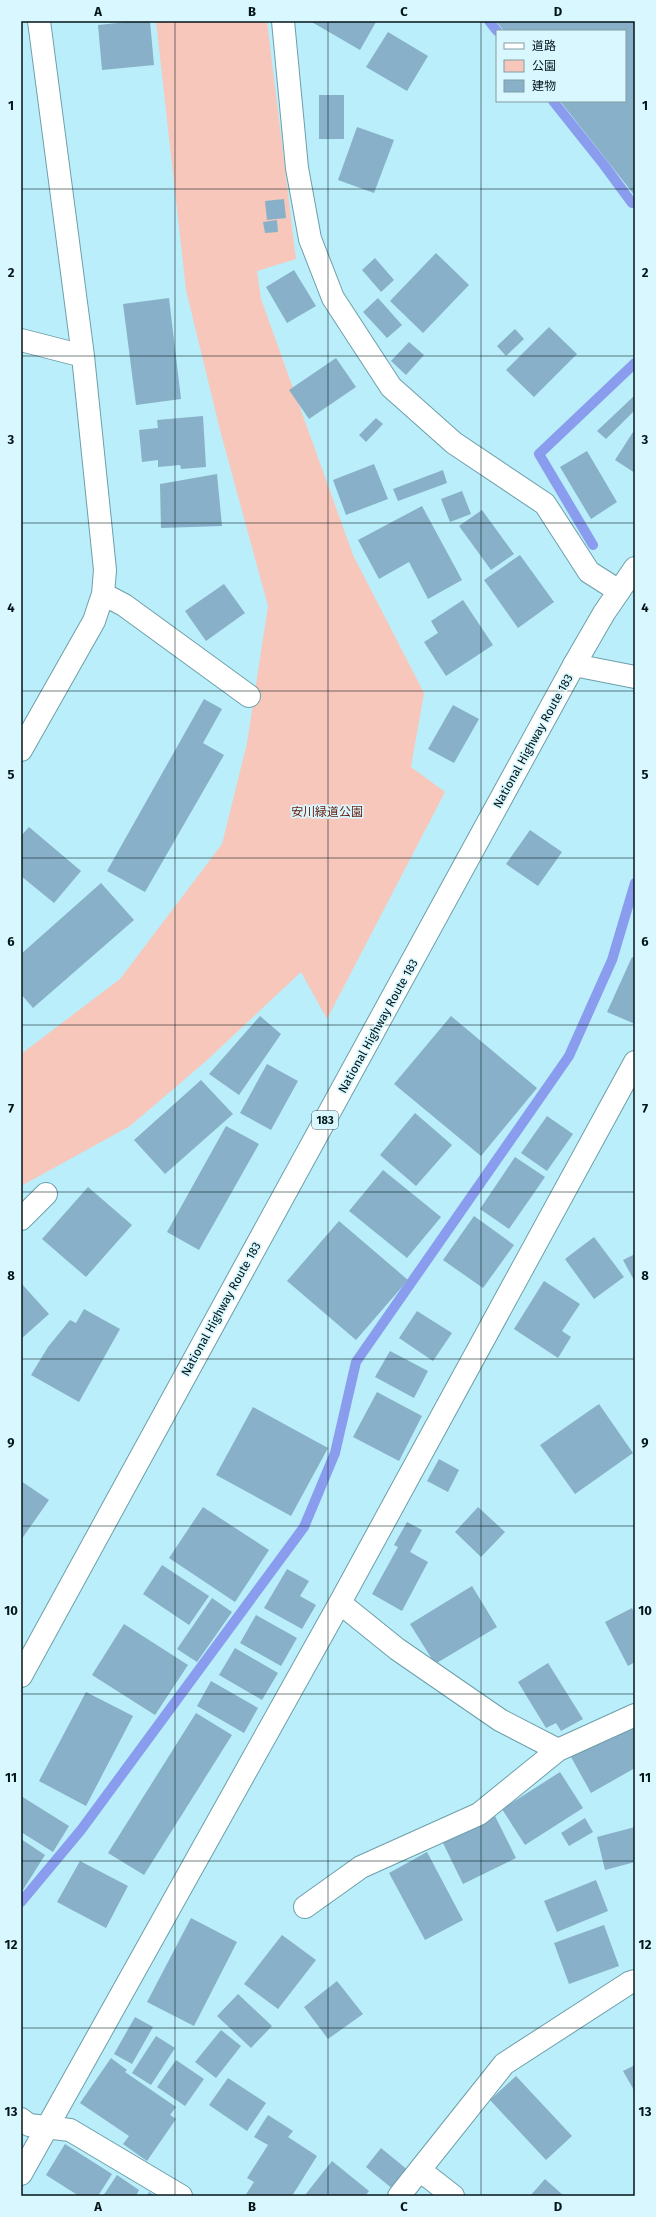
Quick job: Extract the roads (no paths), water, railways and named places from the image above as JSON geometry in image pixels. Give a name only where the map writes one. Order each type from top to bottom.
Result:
[{"type":"main road","points":[[21,750],[94,622],[103,594],[104,570],[83,356],[39,21]]},
{"type":"main road","points":[[283,21],[297,168],[307,225],[310,240],[333,298],[391,387],[454,443],[545,504],[589,572],[619,591]]},
{"type":"main road","points":[[21,340],[83,356]]},
{"type":"main road","name":"National Highway Route 183","points":[[21,1676],[152,1434],[404,979],[574,665],[619,591],[635,568]]},
{"type":"main road","points":[[103,594],[124,605],[249,696]]},
{"type":"main road","points":[[574,665],[635,677]]},
{"type":"main road","points":[[21,2174],[340,1603],[635,1062]]},
{"type":"main road","points":[[21,1219],[46,1194]]},
{"type":"main road","points":[[340,1603],[397,1649],[500,1720],[558,1750]]},
{"type":"main road","points":[[305,1907],[361,1867],[479,1814],[558,1750],[635,1715]]},
{"type":"main road","points":[[399,2196],[504,2064],[629,1982],[635,1981]]},
{"type":"main road","points":[[21,2120],[29,2125],[70,2130],[181,2196]]},
{"type":"main road","points":[[421,2170],[453,2196]]},
{"type":"waterway","points":[[489,21],[496,30]]},
{"type":"waterway","points":[[554,102],[632,203]]},
{"type":"waterway","points":[[593,545],[539,454],[635,363]]},
{"type":"waterway","points":[[21,1902],[81,1830],[304,1527],[335,1453],[356,1362],[569,1056],[612,960],[635,883]]},
{"type":"park label","name":"安川緑道公園","points":[[327,812]]}]
